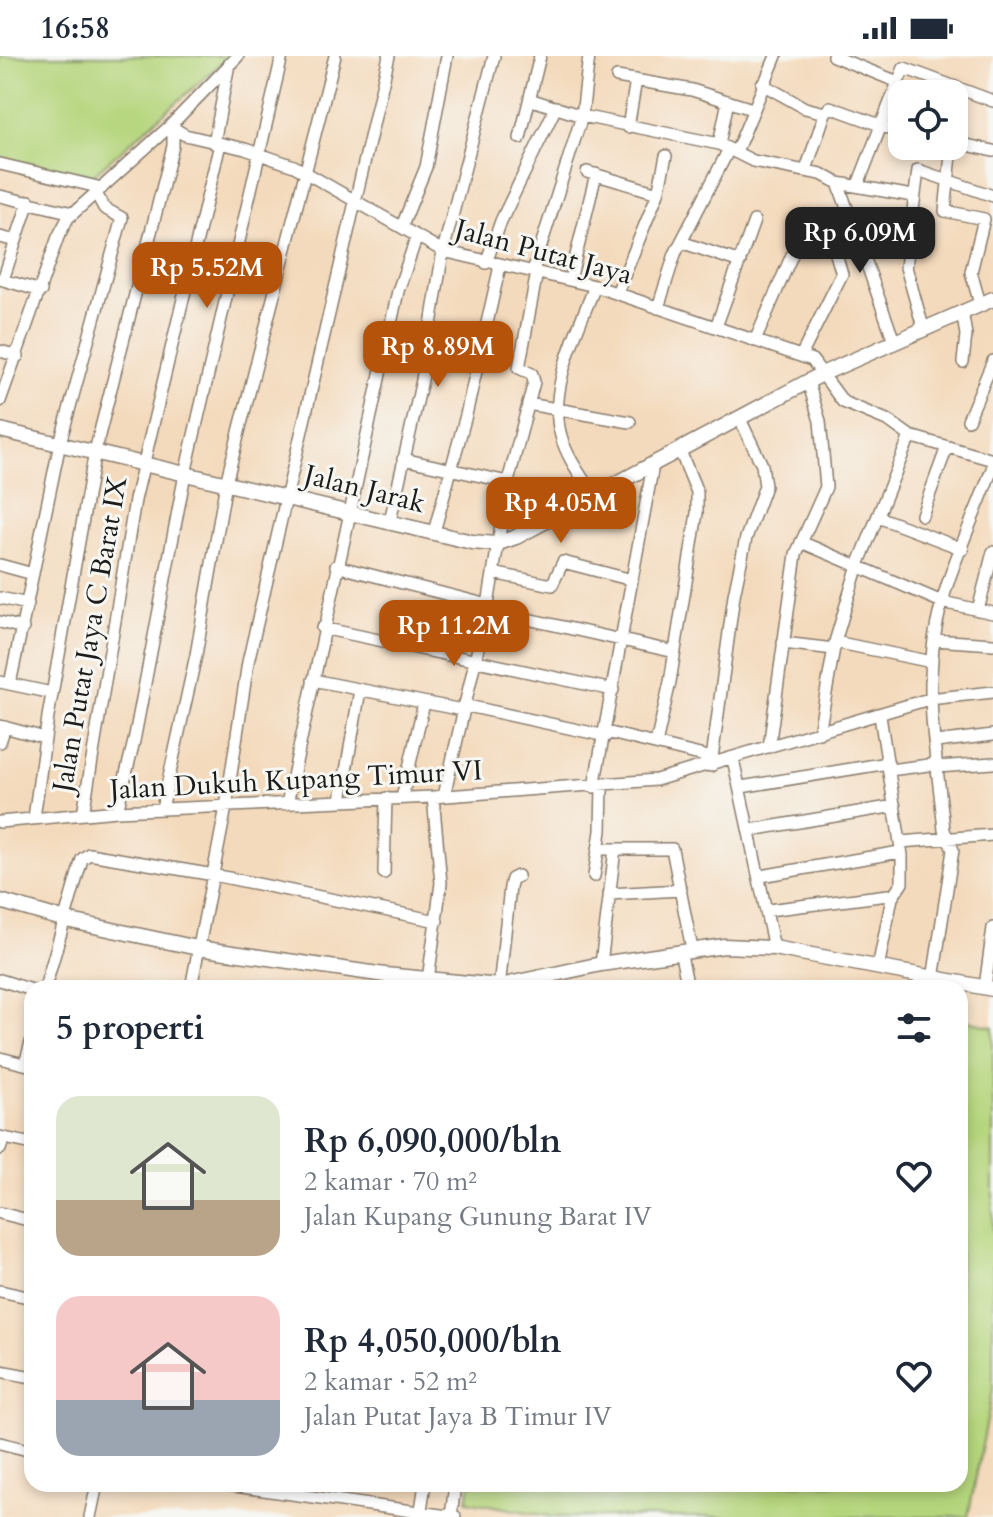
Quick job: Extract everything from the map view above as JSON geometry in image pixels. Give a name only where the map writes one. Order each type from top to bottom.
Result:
[{"type":"street","points":[[117,811],[134,741],[185,474],[262,155],[282,56]]},
{"type":"street","points":[[162,809],[196,655],[226,483],[335,56]]},
{"type":"street","points":[[192,980],[226,807],[248,662],[389,56]]},
{"type":"street","points":[[402,226],[426,167],[447,56]]},
{"type":"street","points":[[390,521],[427,356],[443,251],[494,56]]},
{"type":"street","points":[[520,138],[532,100],[540,56]]},
{"type":"street","points":[[0,901],[66,920],[198,948],[428,980],[441,883],[438,797],[487,607],[508,482],[534,375],[519,368],[535,271],[582,116],[589,56]]},
{"type":"street","points":[[658,308],[681,242],[728,148],[752,109],[776,56]]},
{"type":"street","points":[[833,56],[893,80]]},
{"type":"street","points":[[0,401],[60,231],[73,213],[171,127],[234,60]]},
{"type":"street","name":"Jalan Putat Jaya C Barat IX","points":[[83,814],[143,463],[234,60]]},
{"type":"street","points":[[906,62],[993,101]]},
{"type":"street","points":[[617,77],[692,90],[752,109]]},
{"type":"street","points":[[628,127],[636,80]]},
{"type":"street","points":[[762,84],[805,108],[825,113]]},
{"type":"street","points":[[532,100],[582,116],[728,148],[753,161],[806,170],[838,183],[913,196]]},
{"type":"street","points":[[728,101],[728,148]]},
{"type":"street","points":[[859,182],[888,106]]},
{"type":"street","points":[[486,263],[501,221],[556,107]]},
{"type":"street","points":[[806,170],[825,113],[830,107],[888,129]]},
{"type":"street","points":[[34,818],[52,693],[95,451],[173,146],[171,127]]},
{"type":"street","name":"Jalan Putat Jaya","points":[[171,127],[305,171],[443,251],[595,286],[812,360],[843,402],[889,421],[910,436],[993,463]]},
{"type":"street","points":[[968,147],[993,151]]},
{"type":"street","points":[[617,293],[658,193],[666,156]]},
{"type":"street","points":[[496,544],[594,496],[824,373],[923,327],[989,302],[971,272],[984,219],[945,211],[951,160]]},
{"type":"street","points":[[0,164],[99,191]]},
{"type":"street","points":[[923,327],[906,267],[918,170],[993,196]]},
{"type":"street","points":[[570,280],[592,173],[658,193]]},
{"type":"street","points":[[838,183],[894,341]]},
{"type":"street","points":[[52,693],[5,683],[23,628],[60,443],[122,218],[104,208],[99,191]]},
{"type":"street","points":[[0,196],[73,213]]},
{"type":"street","points":[[29,201],[2,279],[41,291]]},
{"type":"street","points":[[755,341],[807,220],[827,224],[843,273],[801,356]]},
{"type":"street","points":[[716,327],[754,221]]},
{"type":"street","points":[[287,804],[322,628],[401,278],[417,236]]},
{"type":"street","points":[[0,237],[16,241]]},
{"type":"street","points":[[681,242],[740,262]]},
{"type":"street","points":[[434,532],[500,266]]},
{"type":"street","points":[[594,496],[562,441],[557,409],[566,367],[595,286]]},
{"type":"street","points":[[962,311],[966,335],[963,362]]},
{"type":"street","points":[[0,351],[18,356]]},
{"type":"street","points":[[968,420],[993,361]]},
{"type":"street","points":[[769,747],[796,554],[826,487],[820,421],[808,382]]},
{"type":"street","points":[[528,404],[630,422]]},
{"type":"street","points":[[313,680],[656,744],[712,762],[734,595],[746,538],[765,486],[762,465],[740,419]]},
{"type":"street","name":"Jalan Jarak","points":[[1,430],[496,544]]},
{"type":"street","points":[[819,733],[834,646],[857,568],[910,436]]},
{"type":"street","points":[[922,515],[947,447]]},
{"type":"street","points":[[656,744],[675,652],[698,504],[695,486],[680,451]]},
{"type":"street","points":[[403,459],[508,482]]},
{"type":"street","points":[[933,979],[953,850],[947,838],[929,699],[934,640],[942,602],[993,463]]},
{"type":"street","points":[[594,876],[599,849],[598,787],[653,465]]},
{"type":"street","points":[[878,517],[963,549]]},
{"type":"street","points":[[801,542],[942,602],[993,613]]},
{"type":"street","points":[[978,610],[993,552]]},
{"type":"street","points":[[493,573],[551,586],[563,562],[632,580]]},
{"type":"street","points":[[0,565],[33,574]]},
{"type":"street","points":[[336,566],[622,642],[675,652]]},
{"type":"street","points":[[0,598],[28,604]]},
{"type":"street","points":[[0,622],[23,628]]},
{"type":"street","points":[[322,628],[613,690]]},
{"type":"street","points":[[934,640],[993,644]]},
{"type":"street","points":[[783,643],[834,646],[932,662]]},
{"type":"street","points":[[341,800],[360,690]]},
{"type":"street","name":"Jalan Dukuh Kupang Timur VI","points":[[0,822],[117,811],[438,797],[598,787],[656,780],[929,699],[993,692]]},
{"type":"street","points":[[402,798],[424,703]]},
{"type":"street","points":[[878,968],[892,898],[902,883],[895,806],[880,716]]},
{"type":"street","points":[[0,742],[3,726],[45,738]]},
{"type":"street","points":[[936,742],[993,735]]},
{"type":"street","points":[[733,759],[761,876],[774,948]]},
{"type":"street","points":[[741,787],[889,766],[993,763]]},
{"type":"street","points":[[384,873],[386,798]]},
{"type":"street","points":[[751,830],[895,806]]},
{"type":"street","points":[[761,876],[947,838],[993,835]]},
{"type":"street","points":[[599,849],[670,847],[681,890],[688,980]]},
{"type":"street","points":[[601,964],[615,849]]},
{"type":"street","points":[[47,980],[85,855],[214,875],[437,921]]},
{"type":"street","points":[[500,980],[510,887],[512,879],[518,876]]},
{"type":"street","points":[[609,894],[681,890]]},
{"type":"street","points":[[768,910],[888,895],[892,898]]},
{"type":"street","points":[[968,985],[989,988],[993,928]]},
{"type":"street","points":[[530,980],[601,964],[712,946],[774,948],[939,980]]},
{"type":"street","points":[[0,980],[24,988]]},
{"type":"street","points":[[0,1058],[24,1064]]},
{"type":"street","points":[[1,1141],[24,1143]]},
{"type":"street","points":[[0,1213],[24,1219]]},
{"type":"street","points":[[0,1291],[24,1296]]},
{"type":"street","points":[[0,1371],[24,1376]]},
{"type":"street","points":[[0,1443],[24,1449]]},
{"type":"street","points":[[90,1517],[95,1492]]},
{"type":"street","points":[[275,1492],[452,1517],[454,1492]]},
{"type":"street","points":[[421,1513],[424,1492]]},
{"type":"green space","points":[[0,56],[230,56],[93,175],[0,158]]},
{"type":"green space","points":[[968,1021],[993,1027],[993,1390],[968,1517],[554,1517],[467,1501],[469,1492],[968,1492]]}]
